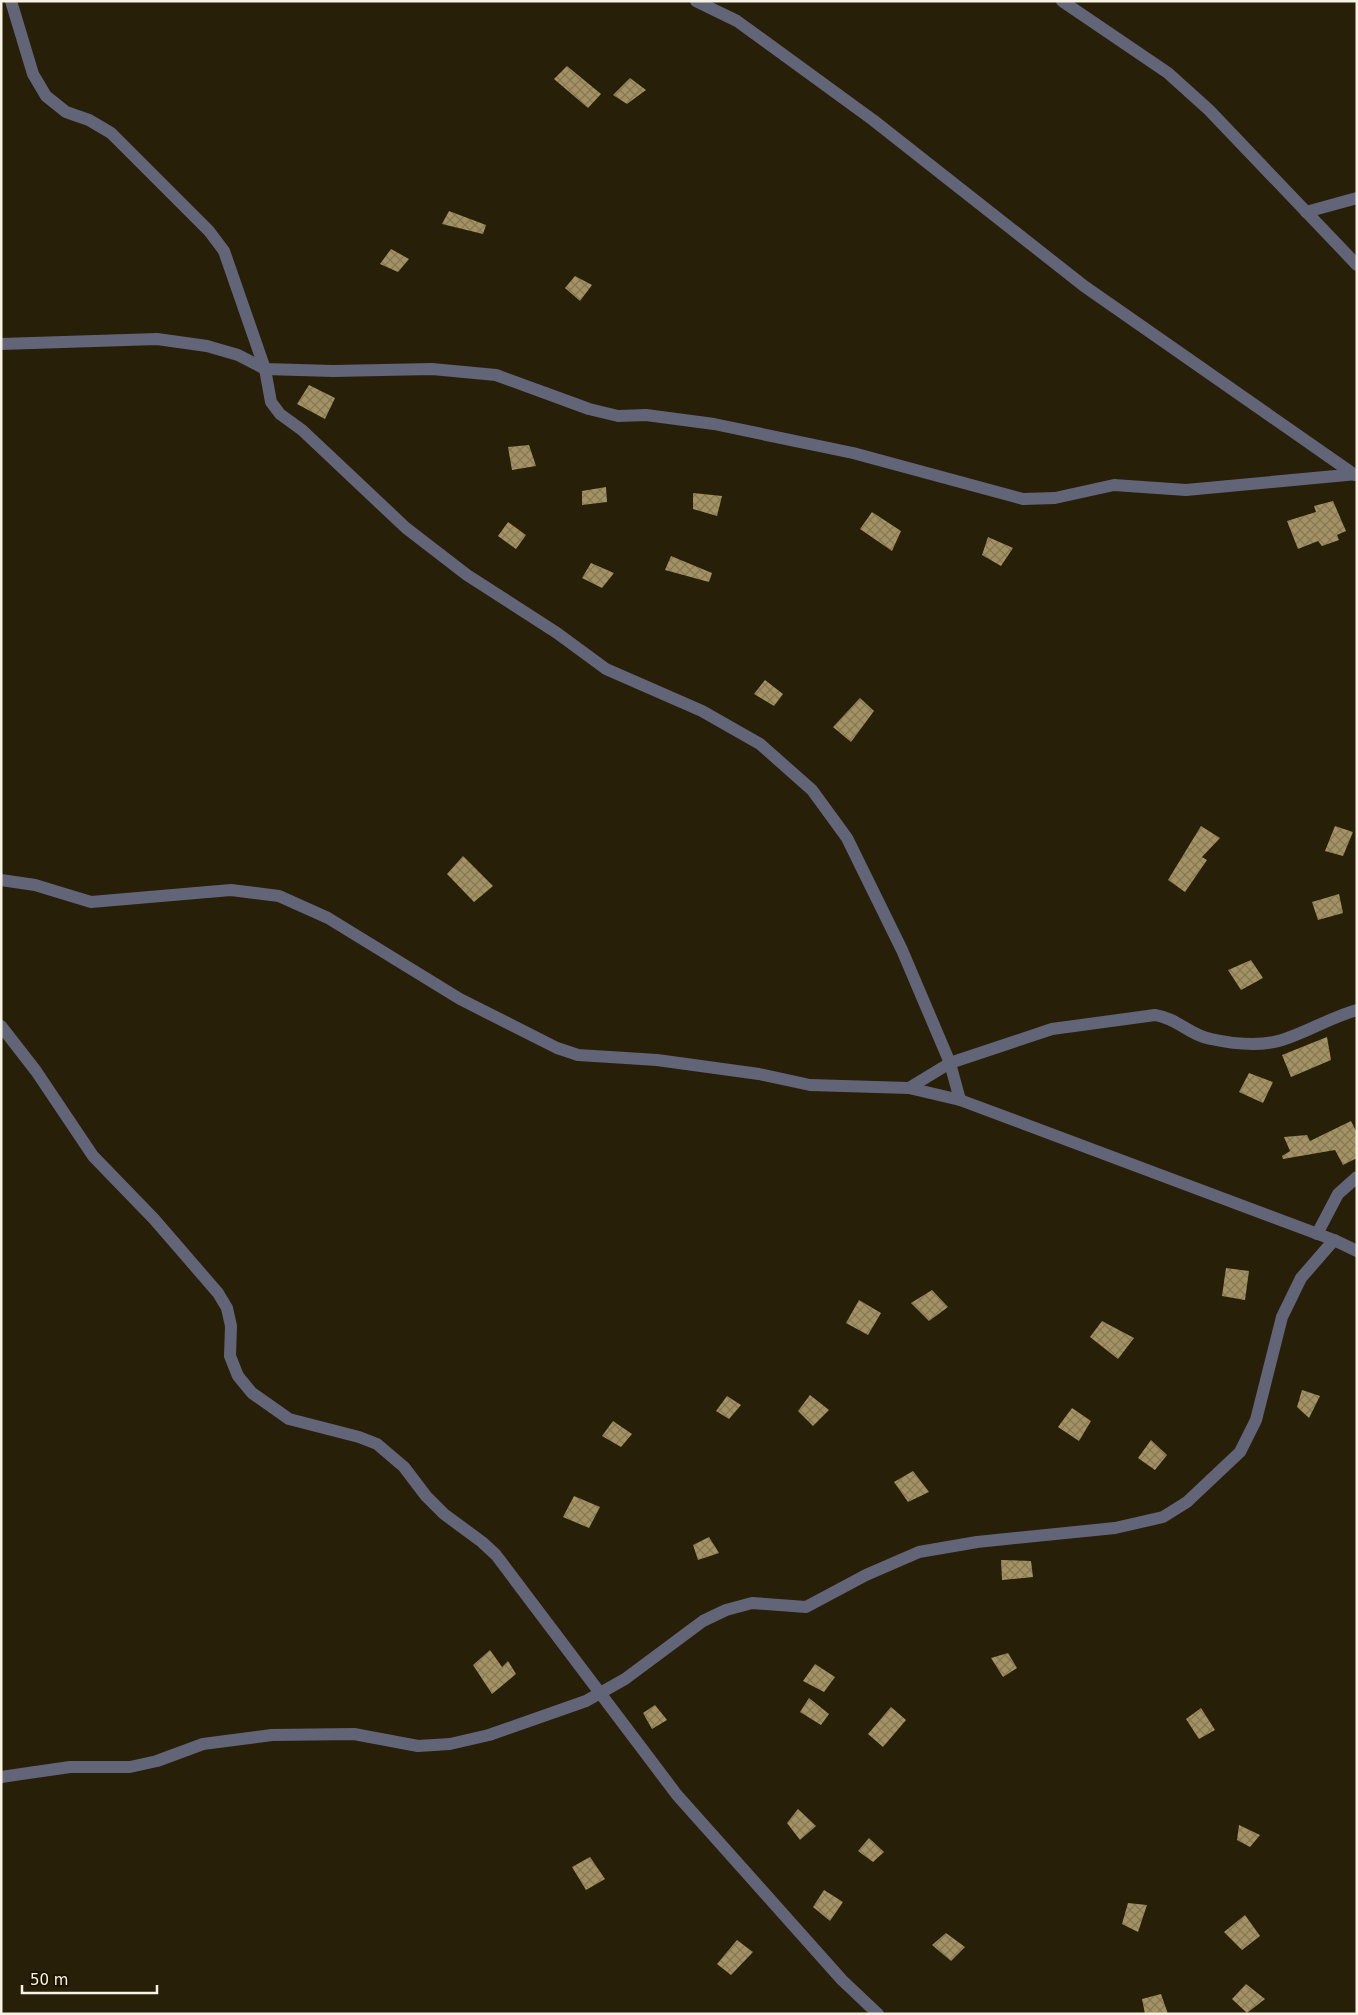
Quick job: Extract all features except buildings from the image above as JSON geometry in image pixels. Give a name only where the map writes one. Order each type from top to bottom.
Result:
[{"type":"street","points":[[11,1],[33,74],[46,96],[66,112],[89,120],[111,132],[209,231],[224,251],[265,369],[271,402],[280,414],[302,430],[406,528],[467,575],[557,632],[606,669],[702,711],[760,744],[812,790],[847,838],[902,950],[950,1063],[960,1100]]},
{"type":"street","points":[[696,1],[737,21],[873,120],[1084,286],[1356,474]]},
{"type":"street","points":[[1062,1],[1168,73],[1209,110],[1357,265]]},
{"type":"street","points":[[1306,212],[1357,198]]},
{"type":"street","points":[[1,344],[157,339],[207,346],[238,355],[265,369],[333,371],[432,369],[496,375],[589,409],[618,416],[646,415],[714,424],[853,453],[1023,499],[1055,498],[1114,485],[1186,490],[1356,474]]},
{"type":"street","points":[[1,880],[35,885],[92,902],[231,890],[279,896],[328,918],[460,999],[557,1048],[578,1055],[657,1060],[759,1074],[810,1085],[909,1088],[960,1100],[1334,1240],[1357,1251]]},
{"type":"street","points":[[909,1088],[950,1063],[1052,1029],[1156,1015],[1168,1017],[1208,1039],[1247,1044],[1282,1040],[1337,1015],[1357,1010]]},
{"type":"street","points":[[1,1026],[36,1071],[94,1156],[154,1219],[218,1293],[227,1308],[231,1326],[230,1356],[238,1376],[252,1394],[289,1419],[359,1437],[377,1444],[390,1453],[444,1514],[482,1542],[496,1555],[677,1795],[835,1972],[878,2014]]},
{"type":"street","points":[[1316,1234],[1338,1194],[1357,1177]]},
{"type":"street","points":[[1,1777],[70,1767],[130,1767],[158,1761],[203,1744],[272,1735],[354,1734],[418,1746],[450,1744],[489,1735],[586,1701],[625,1680],[703,1621],[726,1610],[752,1603],[806,1607],[866,1575],[919,1552],[977,1542],[1115,1528],[1163,1517],[1187,1502],[1240,1452],[1256,1420],[1282,1317],[1301,1278],[1334,1240]]}]
